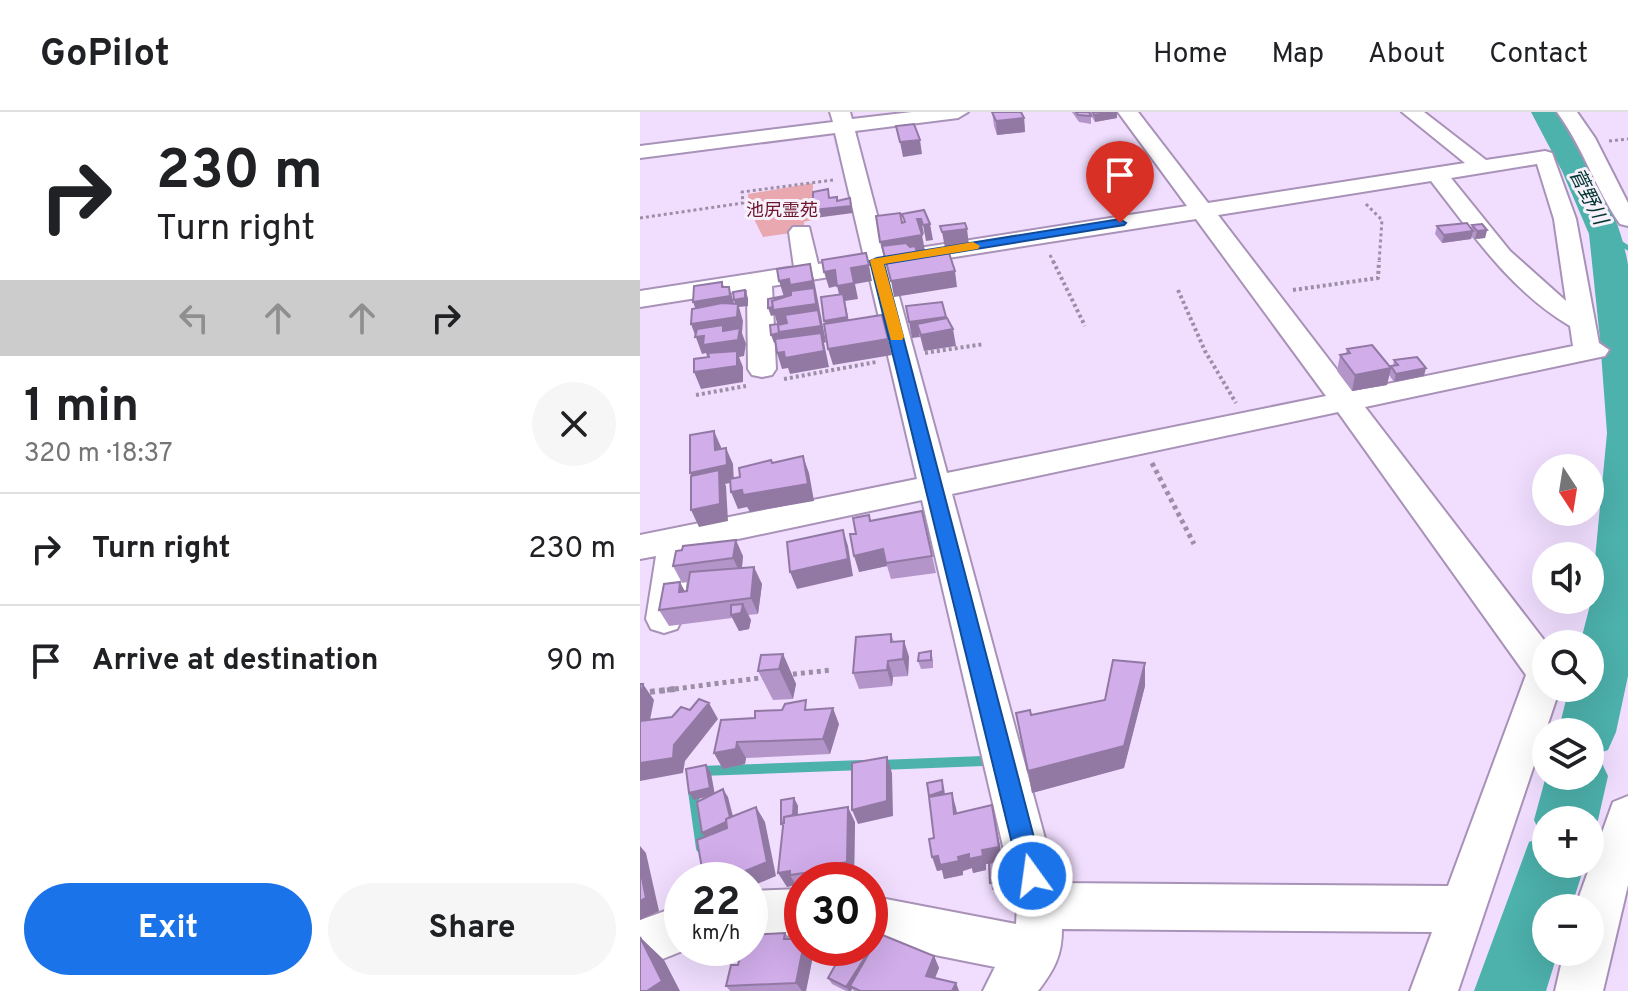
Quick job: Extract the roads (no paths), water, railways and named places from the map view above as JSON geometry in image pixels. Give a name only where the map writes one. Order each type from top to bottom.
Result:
[{"type":"street","points":[[640,152],[842,119],[958,112]]},
{"type":"street","points":[[1128,112],[1515,627],[1546,673],[1434,991]]},
{"type":"street","points":[[1412,112],[1481,166]]},
{"type":"street","points":[[1567,112],[1599,162],[1607,187],[1628,219]]},
{"type":"street","points":[[842,119],[1040,906],[1038,952],[1007,991]]},
{"type":"street","points":[[640,299],[1545,157],[1565,219],[1588,341]]},
{"type":"street","points":[[1435,173],[1521,278],[1561,312],[1588,341]]},
{"type":"street","points":[[801,232],[807,272]]},
{"type":"street","points":[[759,280],[762,378]]},
{"type":"street","points":[[640,547],[1343,401],[1588,341]]},
{"type":"street","points":[[664,619],[675,540]]},
{"type":"street","points":[[1602,894],[1628,816]]},
{"type":"street","points":[[1040,906],[1463,909]]},
{"type":"street","points":[[888,923],[1038,952]]},
{"type":"street","points":[[640,944],[664,935]]},
{"type":"street","points":[[1579,991],[1585,966]]},
{"type":"waterway","name":"菅野川","points":[[1545,112],[1578,171],[1606,234],[1628,431]]},
{"type":"waterway","points":[[1606,234],[1628,248]]},
{"type":"waterway","name":"菅野川","points":[[1590,718],[1617,601],[1628,435]]},
{"type":"waterway","points":[[880,765],[983,761]]},
{"type":"waterway","points":[[700,771],[863,765]]},
{"type":"waterway","name":"菅野川","points":[[1570,806],[1574,790]]},
{"type":"waterway","points":[[693,791],[701,848]]},
{"type":"waterway","name":"菅野川","points":[[1510,991],[1547,878]]},
{"type":"park label","name":"池尻霊苑","points":[[782,211]]}]
